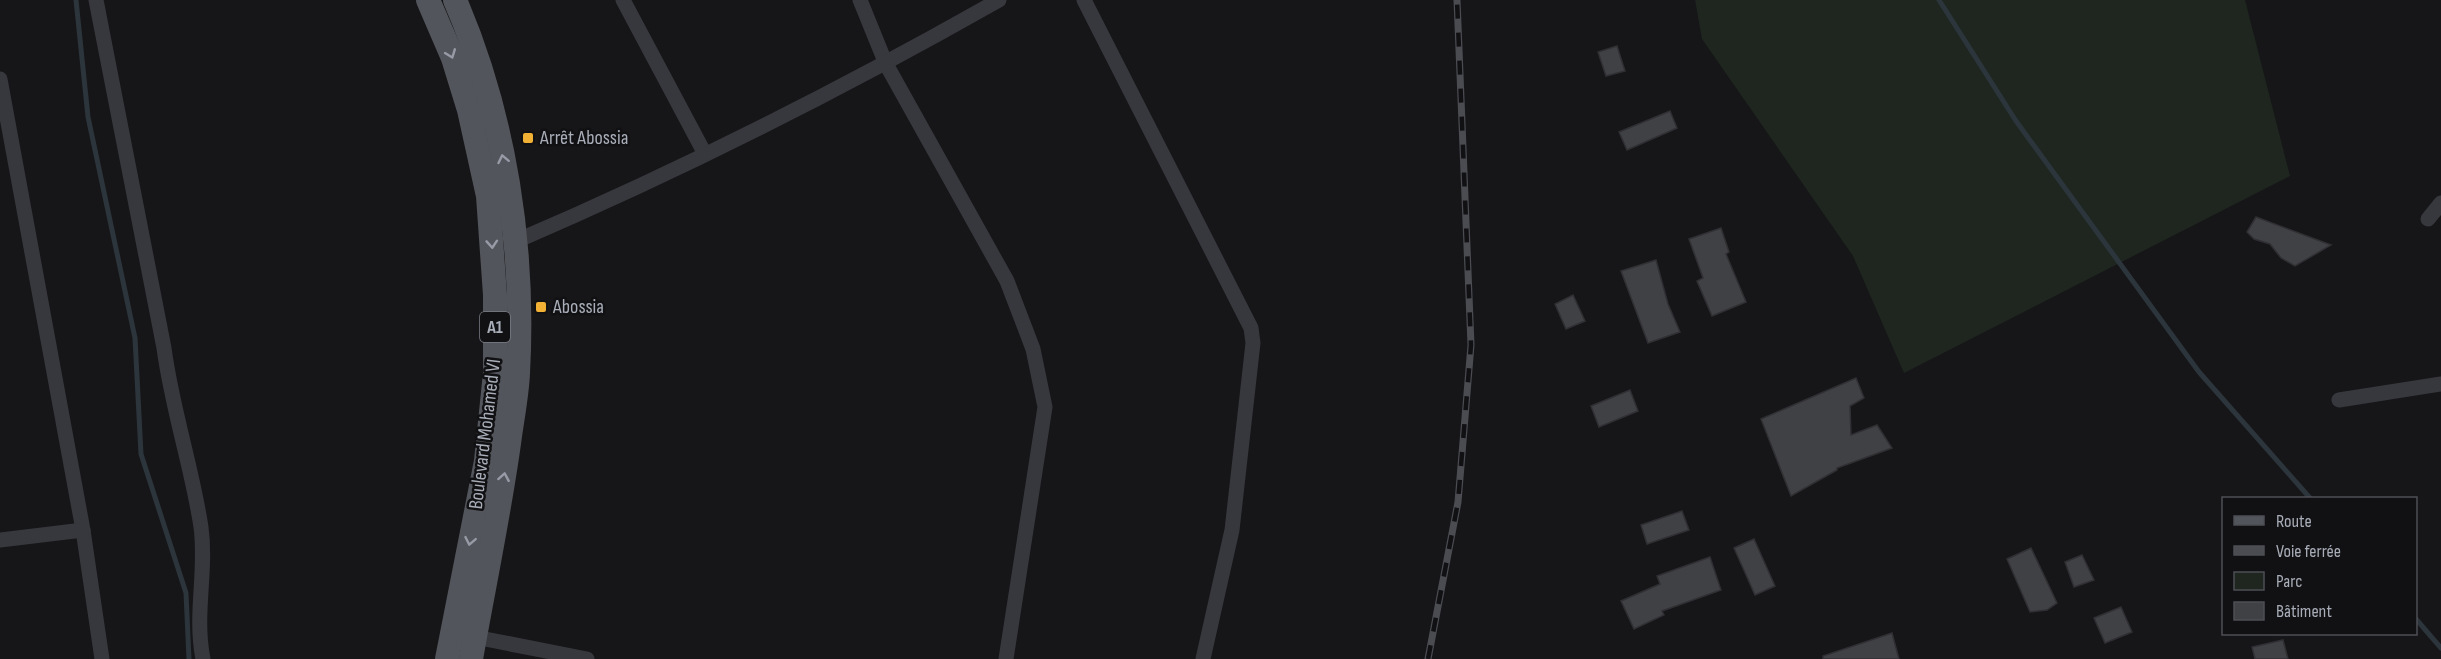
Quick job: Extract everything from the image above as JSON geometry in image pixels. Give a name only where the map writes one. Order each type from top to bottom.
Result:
[{"type":"main road","name":"Boulevard Mohamed VI","points":[[428,0],[453,58],[471,120],[488,196],[495,295],[495,373],[486,461],[447,659]]},
{"type":"main road","name":"Boulevard Mohamed VI","points":[[455,0],[476,48],[491,101],[509,190],[518,281],[518,373],[507,462],[473,648]]},
{"type":"street","points":[[96,0],[164,348],[168,384],[201,529],[203,557],[198,611],[203,659]]},
{"type":"street","points":[[623,0],[705,154]]},
{"type":"street","points":[[860,0],[886,64],[1007,280],[1034,349],[1045,407],[1005,659]]},
{"type":"street","points":[[514,242],[611,201],[886,64],[999,0]]},
{"type":"street","points":[[1084,0],[1251,327],[1252,343],[1233,530],[1203,659]]},
{"type":"street","points":[[0,79],[83,530],[102,659]]},
{"type":"street","points":[[2428,219],[2441,203]]},
{"type":"street","points":[[2339,400],[2441,384]]},
{"type":"street","points":[[0,540],[83,530]]},
{"type":"street","points":[[473,648],[587,659]]},
{"type":"green space","points":[[1695,0],[2245,0],[2290,176],[1904,373],[1853,256],[1702,39]]},
{"type":"building","points":[[1617,46],[1625,71],[1606,76],[1598,52]]},
{"type":"building","points":[[1670,111],[1677,128],[1627,150],[1619,132]]},
{"type":"building","points":[[2256,217],[2331,245],[2295,266],[2281,258],[2270,244],[2254,239],[2247,232]]},
{"type":"building","points":[[1721,228],[1729,252],[1726,254],[1746,302],[1712,316],[1697,281],[1703,278],[1689,239]]},
{"type":"building","points":[[1656,260],[1668,304],[1680,332],[1648,343],[1621,271]]},
{"type":"building","points":[[1573,295],[1585,321],[1566,329],[1555,304]]},
{"type":"building","points":[[1856,378],[1864,398],[1850,406],[1851,435],[1877,425],[1892,448],[1837,468],[1791,496],[1761,419]]},
{"type":"building","points":[[1630,390],[1638,411],[1599,427],[1591,406]]},
{"type":"building","points":[[1682,511],[1689,530],[1647,544],[1641,525]]},
{"type":"building","points":[[1754,539],[1775,586],[1755,595],[1734,548]]},
{"type":"building","points":[[2031,548],[2057,603],[2047,610],[2030,612],[2007,559]]},
{"type":"building","points":[[2082,555],[2094,580],[2074,587],[2065,562]]},
{"type":"building","points":[[1710,557],[1721,590],[1662,611],[1664,615],[1634,629],[1621,601],[1660,584],[1657,576]]},
{"type":"building","points":[[2121,607],[2132,632],[2105,643],[2094,618]]},
{"type":"building","points":[[1892,633],[1899,659],[1823,659],[1823,656]]},
{"type":"building","points":[[2283,640],[2288,659],[2255,659],[2252,647]]},
{"type":"waterway","points":[[76,0],[88,117],[135,338],[141,454],[186,593],[189,659]]},
{"type":"waterway","points":[[1939,0],[2016,121],[2199,372],[2309,497]]},
{"type":"waterway","points":[[2417,620],[2441,648]]},
{"type":"railway","points":[[1428,659],[1458,502],[1471,345],[1457,0]]},
{"type":"place","name":"Arrêt Abossia","points":[[528,138]]},
{"type":"place","name":"Abossia","points":[[541,307]]}]
